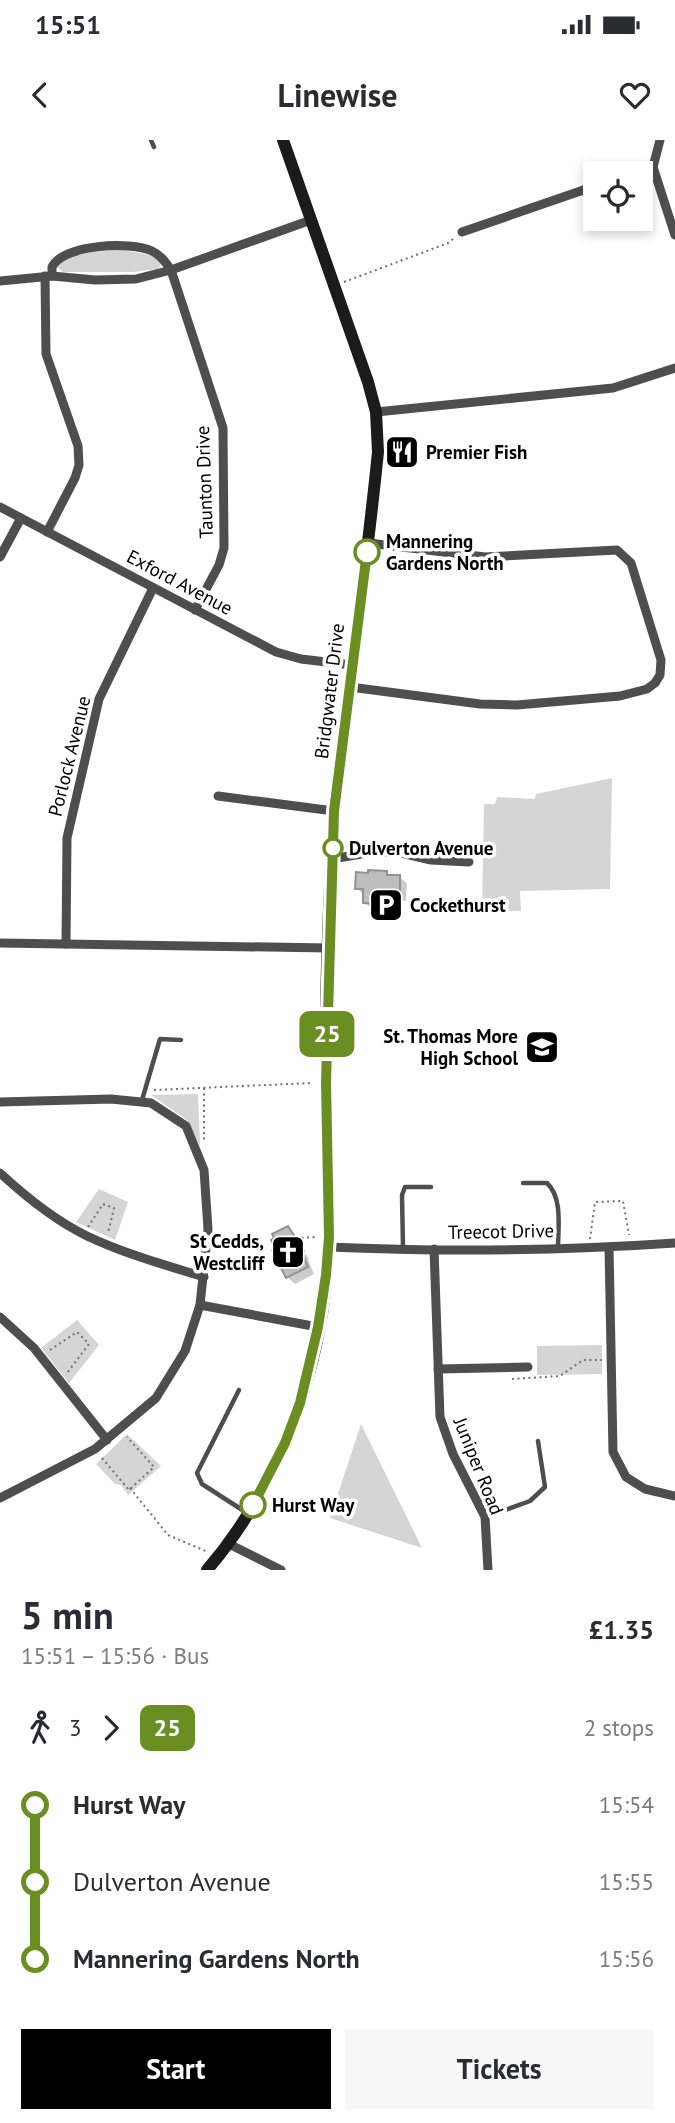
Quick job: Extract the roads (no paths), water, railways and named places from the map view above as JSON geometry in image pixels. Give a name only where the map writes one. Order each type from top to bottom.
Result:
[{"type":"street","name":"Bridgwater Drive","points":[[207,1570],[229,1544],[285,1443],[296,1413],[318,1327],[328,1242],[326,1082],[334,811],[378,453],[376,412],[368,382],[283,140]]},
{"type":"street","points":[[660,140],[653,167],[675,235]]},
{"type":"street","points":[[462,232],[583,190]]},
{"type":"street","points":[[0,281],[49,276],[95,280],[136,279],[171,270],[311,220]]},
{"type":"street","points":[[47,532],[79,465],[78,446],[46,354],[49,276],[52,267],[61,256],[95,247],[125,247],[152,251],[163,258],[171,270]]},
{"type":"street","name":"Taunton Drive","points":[[171,270],[223,428],[225,548],[195,610]]},
{"type":"street","points":[[376,412],[613,388],[675,368]]},
{"type":"street","name":"Exford Avenue","points":[[0,507],[276,652],[301,659],[352,665]]},
{"type":"street","points":[[0,557],[21,518]]},
{"type":"street","points":[[350,687],[480,704],[517,705],[620,696],[647,689],[655,683],[661,669],[661,660],[631,563],[617,550],[485,557],[369,543]]},
{"type":"street","name":"Porlock Avenue","points":[[66,944],[67,838],[99,699],[153,588]]},
{"type":"street","points":[[218,796],[334,811]]},
{"type":"street","points":[[332,859],[373,852],[468,862]]},
{"type":"street","points":[[0,943],[328,948]]},
{"type":"street","points":[[0,1102],[111,1099],[151,1103],[186,1126],[204,1170],[208,1229],[200,1305],[185,1351],[156,1398],[95,1449],[0,1498]]},
{"type":"street","points":[[0,1173],[18,1190],[83,1234],[136,1256],[204,1277]]},
{"type":"street","name":"Treecot Drive","points":[[328,1242],[403,1249],[609,1247],[675,1242]]},
{"type":"street","points":[[609,1247],[613,1452],[626,1477],[645,1489],[675,1496]]},
{"type":"street","name":"Juniper Road","points":[[435,1249],[440,1417],[453,1454],[485,1517],[488,1570]]},
{"type":"street","points":[[200,1305],[318,1327]]},
{"type":"street","points":[[0,1317],[41,1357],[107,1440]]},
{"type":"street","points":[[438,1369],[528,1367]]},
{"type":"street","points":[[229,1544],[281,1570]]},
{"type":"lane","points":[[151,140],[154,147]]},
{"type":"lane","points":[[141,1101],[160,1039],[181,1040]]},
{"type":"lane","points":[[523,1183],[547,1183],[555,1192],[558,1204],[558,1248]]},
{"type":"lane","points":[[403,1249],[402,1195],[405,1187],[431,1187]]},
{"type":"lane","points":[[239,1390],[197,1473],[202,1483],[248,1513]]},
{"type":"lane","points":[[485,1517],[530,1501],[545,1487],[538,1441]]},
{"type":"place","name":"Premier Fish","points":[[402,452]]},
{"type":"place","name":"Mannering Gardens North","points":[[367,552]]},
{"type":"place","name":"Dulverton Avenue","points":[[333,848]]},
{"type":"place","name":"Cockethurst","points":[[386,905]]},
{"type":"place","name":"St. Thomas More High School","points":[[542,1047]]},
{"type":"place","name":"St Cedds, Westcliff","points":[[288,1252]]},
{"type":"place","name":"Hurst Way","points":[[253,1505]]}]
